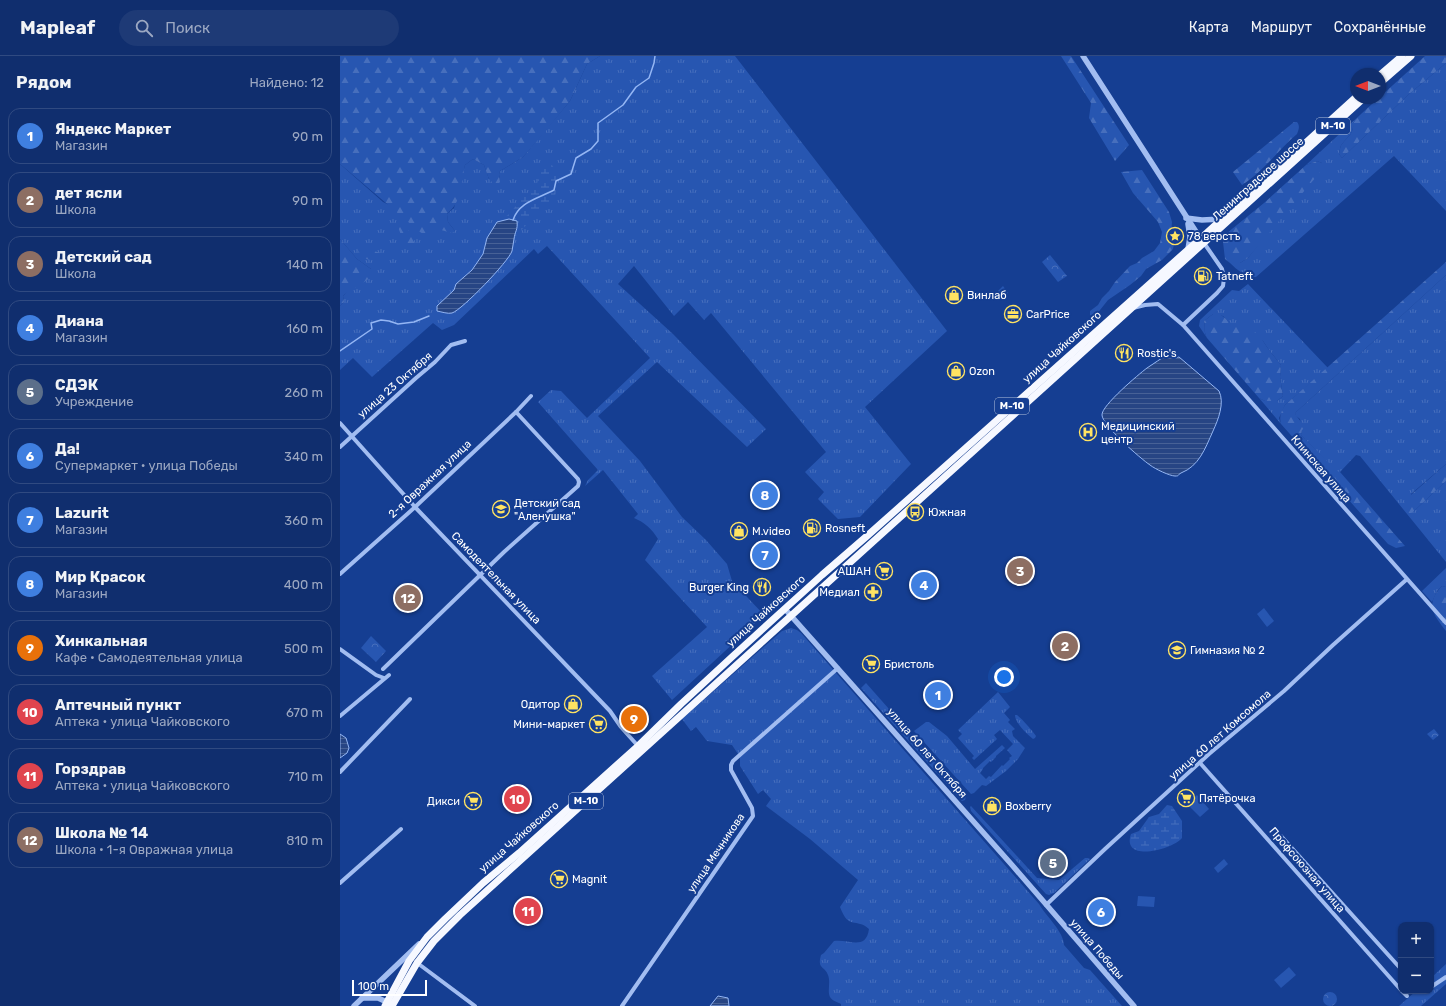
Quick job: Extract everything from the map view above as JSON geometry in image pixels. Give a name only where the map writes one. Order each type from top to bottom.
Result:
[{"type":"highway","points":[[1386,71],[1402,56]]},
{"type":"highway","points":[[1386,78],[1410,56]]},
{"type":"highway","name":"Ленинградское шоссе","points":[[1202,241],[1221,219],[1350,102]]},
{"type":"highway","name":"Ленинградское шоссе","points":[[1202,241],[1357,104]]},
{"type":"highway","name":"улица Чайковского","points":[[428,936],[478,888],[638,746],[681,704],[785,609],[1188,249],[1202,241]]},
{"type":"highway","name":"улица Чайковского","points":[[414,960],[426,951],[444,930],[488,889],[1129,310],[1202,241]]},
{"type":"highway","name":"М-10","points":[[390,1005],[428,936]]},
{"type":"street","points":[[1083,56],[1186,218],[1222,269],[1224,278],[1223,286],[1217,294],[1183,325]]},
{"type":"street","points":[[1186,218],[1202,220],[1221,219]]},
{"type":"street","points":[[1186,218],[1190,232],[1188,249]]},
{"type":"street","name":"Клинская улица","points":[[1129,310],[1145,305],[1158,304],[1183,325],[1406,580],[1446,623]]},
{"type":"street","name":"улица 23 Октября","points":[[340,447],[435,362],[451,345],[465,341]]},
{"type":"street","name":"2-я Овражная улица","points":[[340,574],[516,412],[531,396]]},
{"type":"street","points":[[383,669],[480,575],[578,487],[578,479],[516,412]]},
{"type":"street","name":"Самодеятельная улица","points":[[340,423],[415,506],[610,711],[621,727],[638,746]]},
{"type":"street","name":"улица 60 лет Комсомола","points":[[1046,905],[1200,763],[1284,691],[1406,580]]},
{"type":"street","name":"улица 60 лет Октября","points":[[785,609],[1046,905]]},
{"type":"street","points":[[340,649],[376,675],[384,678]]},
{"type":"street","name":"улица Мечникова","points":[[622,1006],[753,816],[752,808],[731,770],[733,761],[838,668]]},
{"type":"street","points":[[340,716],[389,675]]},
{"type":"street","points":[[340,772],[410,700]]},
{"type":"street","name":"Профсоюзная улица","points":[[1200,763],[1398,987]]},
{"type":"street","points":[[340,883],[401,829]]},
{"type":"street","points":[[1281,836],[1398,966]]},
{"type":"street","name":"улица Победы","points":[[1046,905],[1134,1006]]},
{"type":"street","name":"улица Чайковского","points":[[354,1006],[428,936]]},
{"type":"street","points":[[414,960],[475,1006]]},
{"type":"street","points":[[1434,985],[1446,977]]},
{"type":"street","points":[[362,998],[378,998],[390,1005]]},
{"type":"green space","points":[[340,56],[600,56],[587,64],[570,101],[544,133],[523,157],[500,171],[500,182],[497,185],[490,179],[484,165],[473,159],[465,165],[459,197],[452,209],[447,214],[448,222],[455,231],[452,233],[441,230],[438,234],[428,237],[420,232],[340,164]]},
{"type":"green space","points":[[600,56],[735,56],[947,331],[865,407],[911,464],[860,517],[838,519],[818,499],[824,492],[805,472],[826,452],[711,313],[704,320],[688,302],[674,316],[634,266],[618,284],[673,334],[766,429],[747,447],[657,362],[598,416],[640,461],[682,517],[706,540],[727,564],[732,581],[764,615],[672,700],[652,676],[707,627],[645,560],[658,539],[656,535],[644,524],[634,518],[638,514],[603,470],[585,486],[588,480],[598,470],[538,402],[551,390],[561,391],[587,418],[650,358],[547,246],[538,254],[534,249],[454,325],[442,330],[433,323],[372,377],[353,358],[340,370],[340,306],[344,302],[343,296],[371,269],[357,259],[340,239],[340,164],[383,202],[441,230],[455,231],[448,222],[447,214],[454,208],[465,165],[473,159],[484,165],[489,179],[500,182],[500,171],[523,157],[570,101],[587,64]]},
{"type":"green space","points":[[1061,56],[1071,56],[1129,145],[1115,161],[1089,118],[1091,103]]},
{"type":"green space","points":[[1425,56],[1446,56],[1446,63],[1408,95],[1342,158],[1339,154],[1340,147],[1352,132],[1353,123],[1372,104],[1386,104],[1386,91]]},
{"type":"green space","points":[[1446,63],[1446,211],[1394,156],[1256,277],[1242,273],[1230,263],[1240,263],[1248,258],[1322,163],[1317,161],[1306,165],[1361,114],[1353,123],[1352,132],[1341,146],[1339,154],[1342,158],[1408,95]]},
{"type":"green space","points":[[1294,122],[1297,122],[1299,125],[1297,134],[1257,174],[1242,185],[1233,172]]},
{"type":"green space","points":[[1317,161],[1322,163],[1321,171],[1248,258],[1240,263],[1230,263],[1225,259],[1223,242],[1227,233],[1264,203],[1306,165]]},
{"type":"green space","points":[[552,165],[558,174],[558,183],[554,200],[540,214],[531,220],[514,238],[518,229],[509,219],[497,222],[508,215],[523,198],[533,190],[537,184],[541,169]]},
{"type":"green space","points":[[1142,170],[1169,212],[1172,222],[1171,233],[1175,239],[1173,249],[1162,260],[1146,269],[1141,276],[1130,285],[1108,300],[1096,315],[1092,316],[1090,315],[1090,311],[1098,305],[1115,282],[1130,266],[1154,251],[1160,243],[1162,232],[1158,222],[1133,193],[1121,172]]},
{"type":"green space","points":[[401,223],[414,239],[414,245],[407,243],[403,238],[397,225]]},
{"type":"green space","points":[[340,239],[357,259],[371,269],[372,274],[367,280],[343,296],[344,302],[340,306]]},
{"type":"green space","points":[[360,247],[384,254],[387,257],[378,260],[369,260],[361,256],[357,248]]},
{"type":"green space","points":[[1050,255],[1067,276],[1058,282],[1042,262]]},
{"type":"green space","points":[[1446,262],[1446,275],[1295,413],[1305,427],[1302,430],[1301,435],[1337,471],[1340,472],[1405,546],[1396,548],[1388,544],[1281,424],[1280,416],[1285,405]]},
{"type":"green space","points":[[1446,275],[1446,464],[1411,494],[1413,512],[1446,481],[1446,562],[1360,456],[1356,455],[1340,472],[1337,472],[1301,435],[1302,430],[1300,419],[1295,413]]},
{"type":"green space","points":[[1248,284],[1328,368],[1285,405],[1279,418],[1281,424],[1259,398],[1265,401],[1277,401],[1283,396],[1280,377],[1281,365],[1263,341],[1242,329],[1234,327],[1223,316],[1213,314],[1204,321],[1207,338],[1199,326],[1200,320],[1232,290],[1239,291]]},
{"type":"green space","points":[[1003,286],[1008,293],[1002,298],[997,292]]},
{"type":"green space","points":[[1213,314],[1223,316],[1235,326],[1242,328],[1247,327],[1255,332],[1281,365],[1280,377],[1283,396],[1277,401],[1265,401],[1259,398],[1207,338],[1204,321]]},
{"type":"green space","points":[[1446,464],[1446,481],[1409,514],[1403,506],[1404,501]]},
{"type":"green space","points":[[1446,568],[1446,587],[1442,586],[1437,591],[1432,602],[1422,591]]},
{"type":"green space","points":[[1442,586],[1446,587],[1446,631],[1435,614],[1432,603],[1437,592]]},
{"type":"green space","points":[[1264,608],[1274,621],[1267,627],[1257,614]]},
{"type":"green space","points":[[791,628],[801,633],[1039,904],[1058,929],[1064,945],[1084,968],[1090,970],[1122,1006],[841,1006],[841,1004],[831,998],[829,995],[828,975],[820,965],[821,955],[834,941],[861,942],[867,936],[869,929],[846,919],[840,907],[858,880],[810,839],[766,806],[771,799],[763,790],[758,794],[740,766],[740,757],[732,745],[707,741],[696,727],[691,731],[682,719],[782,631]]},
{"type":"green space","points":[[371,636],[386,651],[376,662],[361,648]]},
{"type":"green space","points":[[866,683],[966,796],[965,800],[961,800],[861,688]]},
{"type":"green space","points":[[998,692],[1010,707],[1004,713],[1010,720],[1008,722],[1015,729],[1012,731],[1013,736],[1025,748],[1018,759],[1006,771],[986,786],[982,785],[971,794],[914,731],[926,722],[929,722],[947,736],[975,769],[1002,745],[1005,748],[983,768],[980,773],[986,779],[989,776],[991,777],[1012,756],[1007,750],[1013,744],[1000,730],[994,735],[997,739],[974,760],[972,758],[974,756],[958,738],[962,734],[958,730]]},
{"type":"green space","points":[[1015,715],[1017,715],[1030,728],[1036,736],[1035,738],[1033,739],[1022,728]]},
{"type":"green space","points":[[1434,729],[1439,735],[1433,740],[1427,734]]},
{"type":"green space","points":[[1197,795],[1209,809],[1200,817],[1187,804]]},
{"type":"green space","points":[[1167,805],[1172,806],[1182,821],[1182,838],[1168,847],[1159,850],[1140,851],[1133,849],[1130,843],[1131,834],[1139,831],[1149,817],[1159,814]]},
{"type":"green space","points":[[971,806],[1037,878],[1059,880],[1085,858],[1090,859],[1054,893],[1049,895],[1046,894],[971,811]]},
{"type":"green space","points":[[1224,859],[1228,864],[1218,873],[1214,868]]},
{"type":"green space","points":[[1138,896],[1155,897],[1154,907],[1137,906]]},
{"type":"green space","points":[[1446,964],[1446,984],[1421,1006],[1399,1006],[1413,994],[1434,994],[1434,975]]},
{"type":"green space","points":[[1289,967],[1296,975],[1281,988],[1274,980]]},
{"type":"green space","points":[[1327,992],[1333,992],[1337,996],[1337,1002],[1333,1006],[1327,1006],[1323,1002],[1323,996]]},
{"type":"shaded area","points":[[509,219],[517,221],[517,226],[512,251],[503,264],[475,295],[457,310],[452,313],[437,311],[437,306],[454,290],[456,284],[472,270],[483,254],[487,238],[497,222]]},
{"type":"shaded area","points":[[1168,354],[1175,358],[1179,357],[1219,391],[1221,396],[1221,406],[1217,422],[1201,456],[1192,466],[1178,476],[1173,476],[1162,472],[1145,462],[1115,434],[1108,426],[1102,415],[1107,405],[1121,390],[1147,368]]},
{"type":"shaded area","points":[[340,734],[346,738],[349,748],[347,753],[340,758]]},
{"type":"shaded area","points":[[718,996],[728,998],[729,1006],[710,1006]]},
{"type":"waterway","points":[[513,220],[524,205],[554,190],[556,181],[571,174],[576,158],[591,149],[598,141],[598,123],[623,105],[636,87],[649,78],[655,56]]},
{"type":"waterway","points":[[340,351],[372,329],[371,323],[381,320],[398,324],[414,322],[429,316]]},
{"type":"place","name":"78 верстъ","points":[[1175,236]]},
{"type":"place","name":"Tatneft","points":[[1203,276]]},
{"type":"place","name":"Винлаб","points":[[954,295]]},
{"type":"place","name":"CarPrice","points":[[1013,314]]},
{"type":"place","name":"Rostic's","points":[[1124,353]]},
{"type":"place","name":"Ozon","points":[[956,371]]},
{"type":"place","name":"Медицинский центр","points":[[1088,432]]},
{"type":"place","name":"Мир Красок","points":[[765,495]]},
{"type":"place","name":"Детский сад \"Аленушка\"","points":[[501,509]]},
{"type":"place","name":"Южная","points":[[915,512]]},
{"type":"place","name":"Rosneft","points":[[812,528]]},
{"type":"place","name":"M.video","points":[[739,531]]},
{"type":"place","name":"Lazurit","points":[[765,555]]},
{"type":"place","name":"AШАН","points":[[884,571]]},
{"type":"place","name":"Детский сад","points":[[1020,571]]},
{"type":"place","name":"Диана","points":[[924,585]]},
{"type":"place","name":"Burger King","points":[[762,587]]},
{"type":"place","name":"Медиал","points":[[873,592]]},
{"type":"place","name":"Школа № 14","points":[[408,598]]},
{"type":"place","name":"дет ясли","points":[[1065,646]]},
{"type":"place","name":"Гимназия № 2","points":[[1177,650]]},
{"type":"place","name":"Бристоль","points":[[871,664]]},
{"type":"place","name":"Яндекс Маркет","points":[[938,695]]},
{"type":"place","name":"Одитор","points":[[573,704]]},
{"type":"place","name":"Хинкальная","points":[[634,719]]},
{"type":"place","name":"Мини-маркет","points":[[598,724]]},
{"type":"place","name":"Пятёрочка","points":[[1186,798]]},
{"type":"place","name":"Аптечный пункт","points":[[517,799]]},
{"type":"place","name":"Дикси","points":[[473,801]]},
{"type":"place","name":"Boxberry","points":[[992,806]]},
{"type":"place","name":"СДЭК","points":[[1053,863]]},
{"type":"place","name":"Magnit","points":[[559,879]]},
{"type":"place","name":"Горздрав","points":[[528,911]]},
{"type":"place","name":"Да!","points":[[1101,912]]}]
